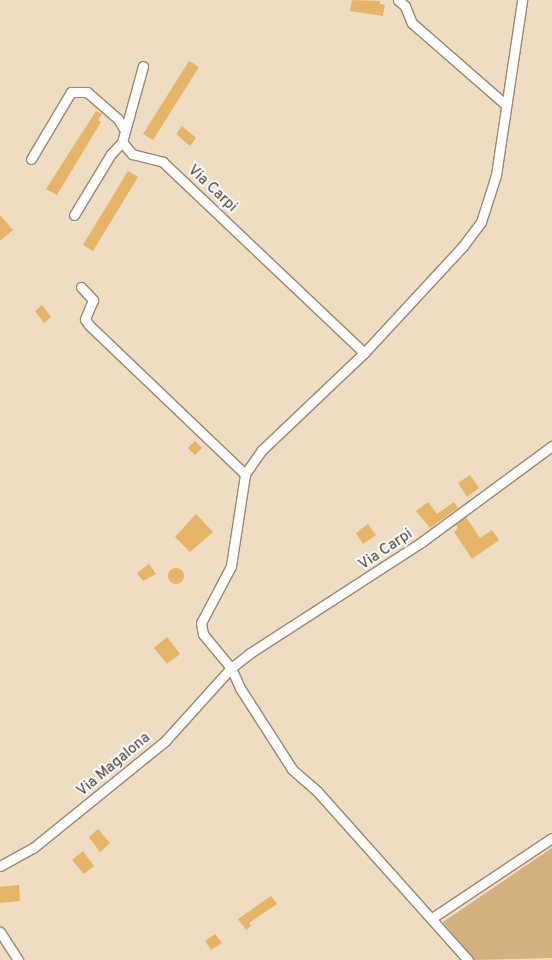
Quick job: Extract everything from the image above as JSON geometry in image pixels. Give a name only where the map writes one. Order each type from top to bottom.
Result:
[{"type":"street","points":[[398,0],[405,6],[412,22],[505,104]]},
{"type":"street","points":[[468,960],[317,791],[292,769],[240,688],[231,668],[204,634],[201,623],[231,566],[245,474],[268,444],[364,353],[463,246],[481,222],[496,175],[505,104],[522,0]]},
{"type":"street","points":[[74,215],[110,154],[122,142],[124,129],[143,66]]},
{"type":"street","points":[[31,159],[72,92],[87,92],[118,118],[124,129]]},
{"type":"street","name":"Via Carpi","points":[[122,142],[132,154],[163,162],[364,353]]},
{"type":"street","points":[[81,287],[92,300],[85,319],[89,325],[245,474]]},
{"type":"street","name":"Via Carpi","points":[[231,668],[424,541],[552,446]]},
{"type":"street","name":"Via Magalona","points":[[0,866],[33,848],[165,741],[231,668]]},
{"type":"street","points":[[432,918],[552,838]]},
{"type":"street","points":[[0,932],[18,960]]},
{"type":"shaded area","points":[[552,848],[552,958],[474,960],[443,922]]},
{"type":"building","points":[[352,0],[380,1],[380,4],[385,5],[383,16],[350,11]]},
{"type":"building","points":[[189,61],[199,67],[153,140],[143,134]]},
{"type":"building","points":[[96,111],[102,114],[98,120],[101,122],[57,195],[46,189]]},
{"type":"building","points":[[182,126],[196,138],[190,146],[176,134]]},
{"type":"building","points":[[128,171],[138,177],[93,251],[83,245]]},
{"type":"building","points":[[0,215],[13,230],[0,241]]},
{"type":"building","points":[[42,305],[51,317],[44,323],[35,311]]},
{"type":"building","points":[[195,441],[202,448],[195,455],[188,448]]},
{"type":"building","points":[[470,475],[479,488],[467,497],[458,483]]},
{"type":"building","points":[[428,502],[437,514],[454,502],[458,508],[430,528],[416,511]]},
{"type":"building","points":[[196,514],[213,532],[190,552],[175,537]]},
{"type":"building","points":[[466,517],[480,538],[492,530],[499,540],[472,559],[454,532],[458,528],[456,524]]},
{"type":"building","points":[[368,524],[376,535],[363,544],[356,533]]},
{"type":"building","points":[[149,564],[156,574],[143,581],[137,573]]},
{"type":"building","points":[[176,568],[184,576],[176,584],[168,576]]},
{"type":"building","points":[[167,637],[180,654],[167,664],[154,648]]},
{"type":"building","points":[[98,829],[110,843],[100,852],[89,837]]},
{"type":"building","points":[[83,851],[94,866],[84,874],[72,860]]},
{"type":"building","points":[[19,885],[20,901],[0,903],[0,887]]},
{"type":"building","points":[[271,896],[277,904],[249,923],[251,926],[246,930],[238,919]]},
{"type":"building","points":[[215,934],[222,943],[211,950],[205,941]]}]
